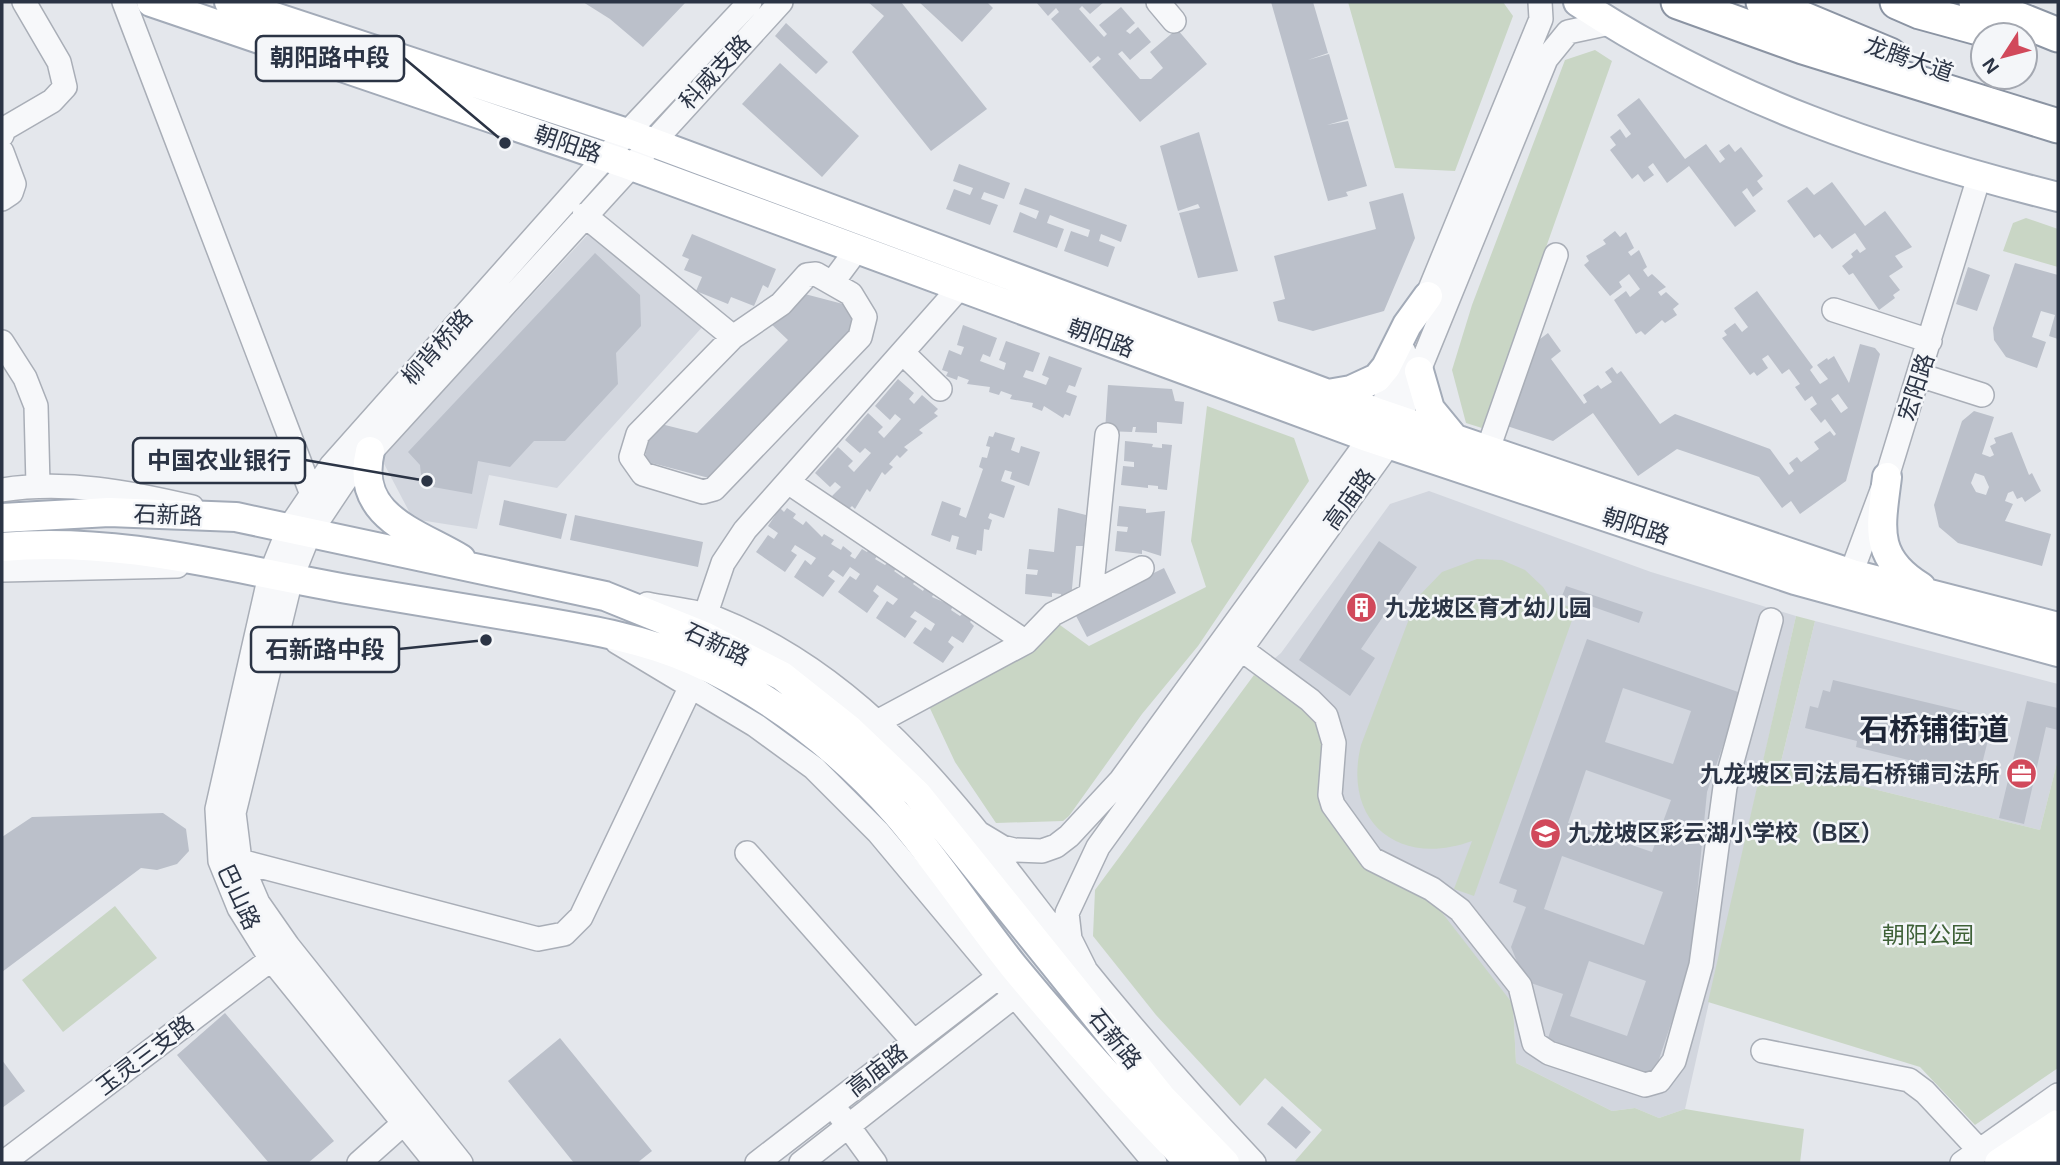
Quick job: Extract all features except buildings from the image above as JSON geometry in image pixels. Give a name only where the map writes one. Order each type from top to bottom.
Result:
[{"type":"highway","points":[[1678,2],[1802,47],[2058,126]]},
{"type":"highway","name":"龙腾大道","points":[[1763,2],[1902,60],[2058,106]]},
{"type":"highway","points":[[1897,2],[1920,12],[1969,25]]},
{"type":"highway","points":[[1976,2],[2058,35]]},
{"type":"highway","points":[[2039,45],[2058,50]]},
{"type":"main road","name":"朝阳路","points":[[151,2],[618,161],[961,286],[2058,652]]},
{"type":"main road","name":"朝阳路","points":[[229,2],[639,137],[1328,394],[1384,429],[1453,437],[1848,583],[1932,594],[2058,627]]},
{"type":"main road","points":[[1578,2],[1705,77],[1763,103],[1979,177],[2058,197]]},
{"type":"main road","points":[[1328,394],[1351,390],[1377,378],[1428,296]]},
{"type":"main road","points":[[1419,371],[1430,409],[1453,437]]},
{"type":"main road","points":[[370,451],[366,469],[368,485],[386,515],[401,528],[427,539],[481,571]]},
{"type":"main road","points":[[1887,477],[1881,525],[1887,555],[1896,570],[1932,594]]},
{"type":"main road","name":"石新路","points":[[2,518],[110,513],[236,517],[605,596],[704,636],[782,676],[850,730],[917,794],[1162,1098],[1225,1163]]},
{"type":"main road","name":"石新路","points":[[2,547],[39,543],[181,555],[280,577],[599,631],[693,661],[769,704],[834,750],[897,814],[1021,976],[1140,1112],[1190,1163]]},
{"type":"main road","points":[[1980,1159],[2058,1124]]},
{"type":"main road","points":[[2040,1163],[2058,1151]]},
{"type":"street","points":[[2,135],[4,128],[52,101],[65,87],[59,62],[24,2]]},
{"type":"street","points":[[124,2],[312,492]]},
{"type":"street","name":"科威支路","points":[[639,137],[750,2]]},
{"type":"street","name":"科威支路","points":[[639,137],[780,2]]},
{"type":"street","points":[[1158,2],[1174,21]]},
{"type":"street","name":"高庙路","points":[[977,832],[1014,850],[1042,851],[1056,846],[1069,836],[1121,780],[1384,429],[1428,296],[1541,19],[1540,2]]},
{"type":"street","name":"高庙路","points":[[1085,969],[1070,939],[1067,914],[1098,847],[1241,649],[1419,371],[1546,59],[1568,32],[1610,23]]},
{"type":"street","name":"柳背桥路","points":[[280,577],[312,492],[348,447],[639,137]]},
{"type":"street","points":[[2,152],[15,184],[10,193],[2,199]]},
{"type":"street","name":"柳背桥路","points":[[299,531],[325,507],[370,451],[584,215],[618,161]]},
{"type":"street","name":"宏阳路","points":[[1848,583],[1887,477],[1920,375],[1979,177]]},
{"type":"street","points":[[584,215],[733,337]]},
{"type":"street","points":[[832,283],[858,248]]},
{"type":"street","points":[[1488,449],[1556,255]]},
{"type":"street","points":[[816,274],[832,283],[858,301],[865,317],[864,332],[714,489],[703,492],[643,474],[631,457],[638,434],[733,337],[781,304],[807,275],[816,274]]},
{"type":"street","points":[[705,615],[723,563],[734,546],[961,286]]},
{"type":"street","points":[[1834,310],[1930,341]]},
{"type":"street","points":[[2,342],[25,378],[36,406],[38,485]]},
{"type":"street","points":[[903,353],[940,389]]},
{"type":"street","points":[[1920,375],[1982,395]]},
{"type":"street","points":[[1091,594],[1107,435]]},
{"type":"street","points":[[788,482],[1026,642]]},
{"type":"street","points":[[2,490],[38,485],[113,489],[236,517]]},
{"type":"street","points":[[2,570],[230,566]]},
{"type":"street","points":[[879,721],[1026,642],[1053,614],[1142,568]]},
{"type":"street","name":"巴山路","points":[[279,953],[240,861],[234,813],[280,577]]},
{"type":"street","name":"巴山路","points":[[280,577],[217,809],[220,861],[239,908],[279,953],[411,1117],[461,1163]]},
{"type":"street","points":[[605,596],[705,615],[795,657],[879,721],[937,783],[1176,1080],[1254,1163]]},
{"type":"street","points":[[1241,649],[1310,699],[1326,716],[1334,743],[1330,795],[1333,805],[1376,863],[1432,889],[1460,910],[1520,986],[1534,1043],[1549,1053],[1645,1085],[1659,1080],[1674,1061],[1701,965],[1724,788],[1771,620]]},
{"type":"street","points":[[599,631],[755,725],[814,768],[878,832],[997,978],[1155,1163]]},
{"type":"street","points":[[240,861],[538,939],[565,934],[581,917],[691,686]]},
{"type":"street","points":[[1098,847],[1080,857],[1072,851],[1073,842],[1121,780]]},
{"type":"street","points":[[747,853],[914,1042]]},
{"type":"street","name":"玉灵三支路","points":[[3,1163],[279,953]]},
{"type":"street","name":"高庙路","points":[[758,1163],[997,978]]},
{"type":"street","name":"高庙路","points":[[801,1163],[1013,997]]},
{"type":"street","points":[[1763,1051],[1909,1080],[1925,1092],[1980,1159],[2058,1095]]},
{"type":"street","points":[[832,1105],[875,1163]]},
{"type":"street","points":[[359,1163],[411,1117]]},
{"type":"street","name":"巴山路","points":[[411,1117],[436,1163]]},
{"type":"shaded area","points":[[592,230],[705,324],[557,488],[489,475],[477,529],[413,519],[381,458]]},
{"type":"shaded area","name":"九龙坡区彩云湖小学校（B区）","points":[[1429,491],[1651,572],[1796,616],[1685,1109],[1659,1118],[1635,1108],[1612,1111],[1516,1063],[1513,1004],[1414,887],[1369,871],[1318,795],[1323,759],[1301,706],[1255,675],[1281,653],[1390,504]]},
{"type":"shaded area","points":[[1815,621],[2058,684],[2058,759],[2040,830],[1780,766]]},
{"type":"green space","points":[[1348,2],[1503,2],[1513,16],[1455,171],[1395,168]]},
{"type":"green space","points":[[1595,50],[1612,61],[1482,428],[1466,423],[1452,370],[1472,305],[1565,60]]},
{"type":"green space","points":[[2026,218],[2058,229],[2058,267],[2003,251],[2013,223]]},
{"type":"green space","points":[[1207,406],[1294,438],[1309,481],[1198,646],[1142,714],[1069,816],[1063,821],[996,823],[955,762],[927,702],[1053,620],[1089,646],[1206,587],[1191,541]]},
{"type":"green space","points":[[1477,559],[1502,560],[1525,570],[1543,587],[1552,601],[1576,609],[1474,896],[1454,889],[1472,841],[1445,848],[1421,848],[1400,843],[1382,832],[1369,816],[1360,796],[1357,772],[1361,745],[1417,598],[1442,572]]},
{"type":"green space","name":"朝阳公园","points":[[1796,616],[1815,621],[1780,766],[2040,830],[2058,759],[2058,1068],[1975,1125],[1920,1067],[1708,1002]]},
{"type":"green space","points":[[1254,675],[1292,700],[1314,721],[1320,734],[1322,749],[1318,795],[1369,871],[1414,887],[1433,901],[1513,1004],[1516,1063],[1612,1111],[1635,1108],[1659,1118],[1685,1109],[1804,1129],[1800,1163],[1295,1161],[1322,1130],[1265,1078],[1240,1106],[1156,1015],[1093,936],[1095,890]]},
{"type":"green space","points":[[115,906],[157,958],[63,1032],[22,980]]},
{"type":"place","name":"朝阳路中段","points":[[505,143]]},
{"type":"place","name":"中国农业银行","points":[[427,481]]},
{"type":"place","name":"九龙坡区育才幼儿园","points":[[1362,608]]},
{"type":"place","name":"石新路中段","points":[[486,640]]},
{"type":"place","name":"九龙坡区司法局石桥铺司法所","points":[[2022,774]]},
{"type":"place","name":"九龙坡区彩云湖小学校（B区）","points":[[1545,833]]},
{"type":"district","name":"石桥铺街道","points":[[1934,729]]}]
